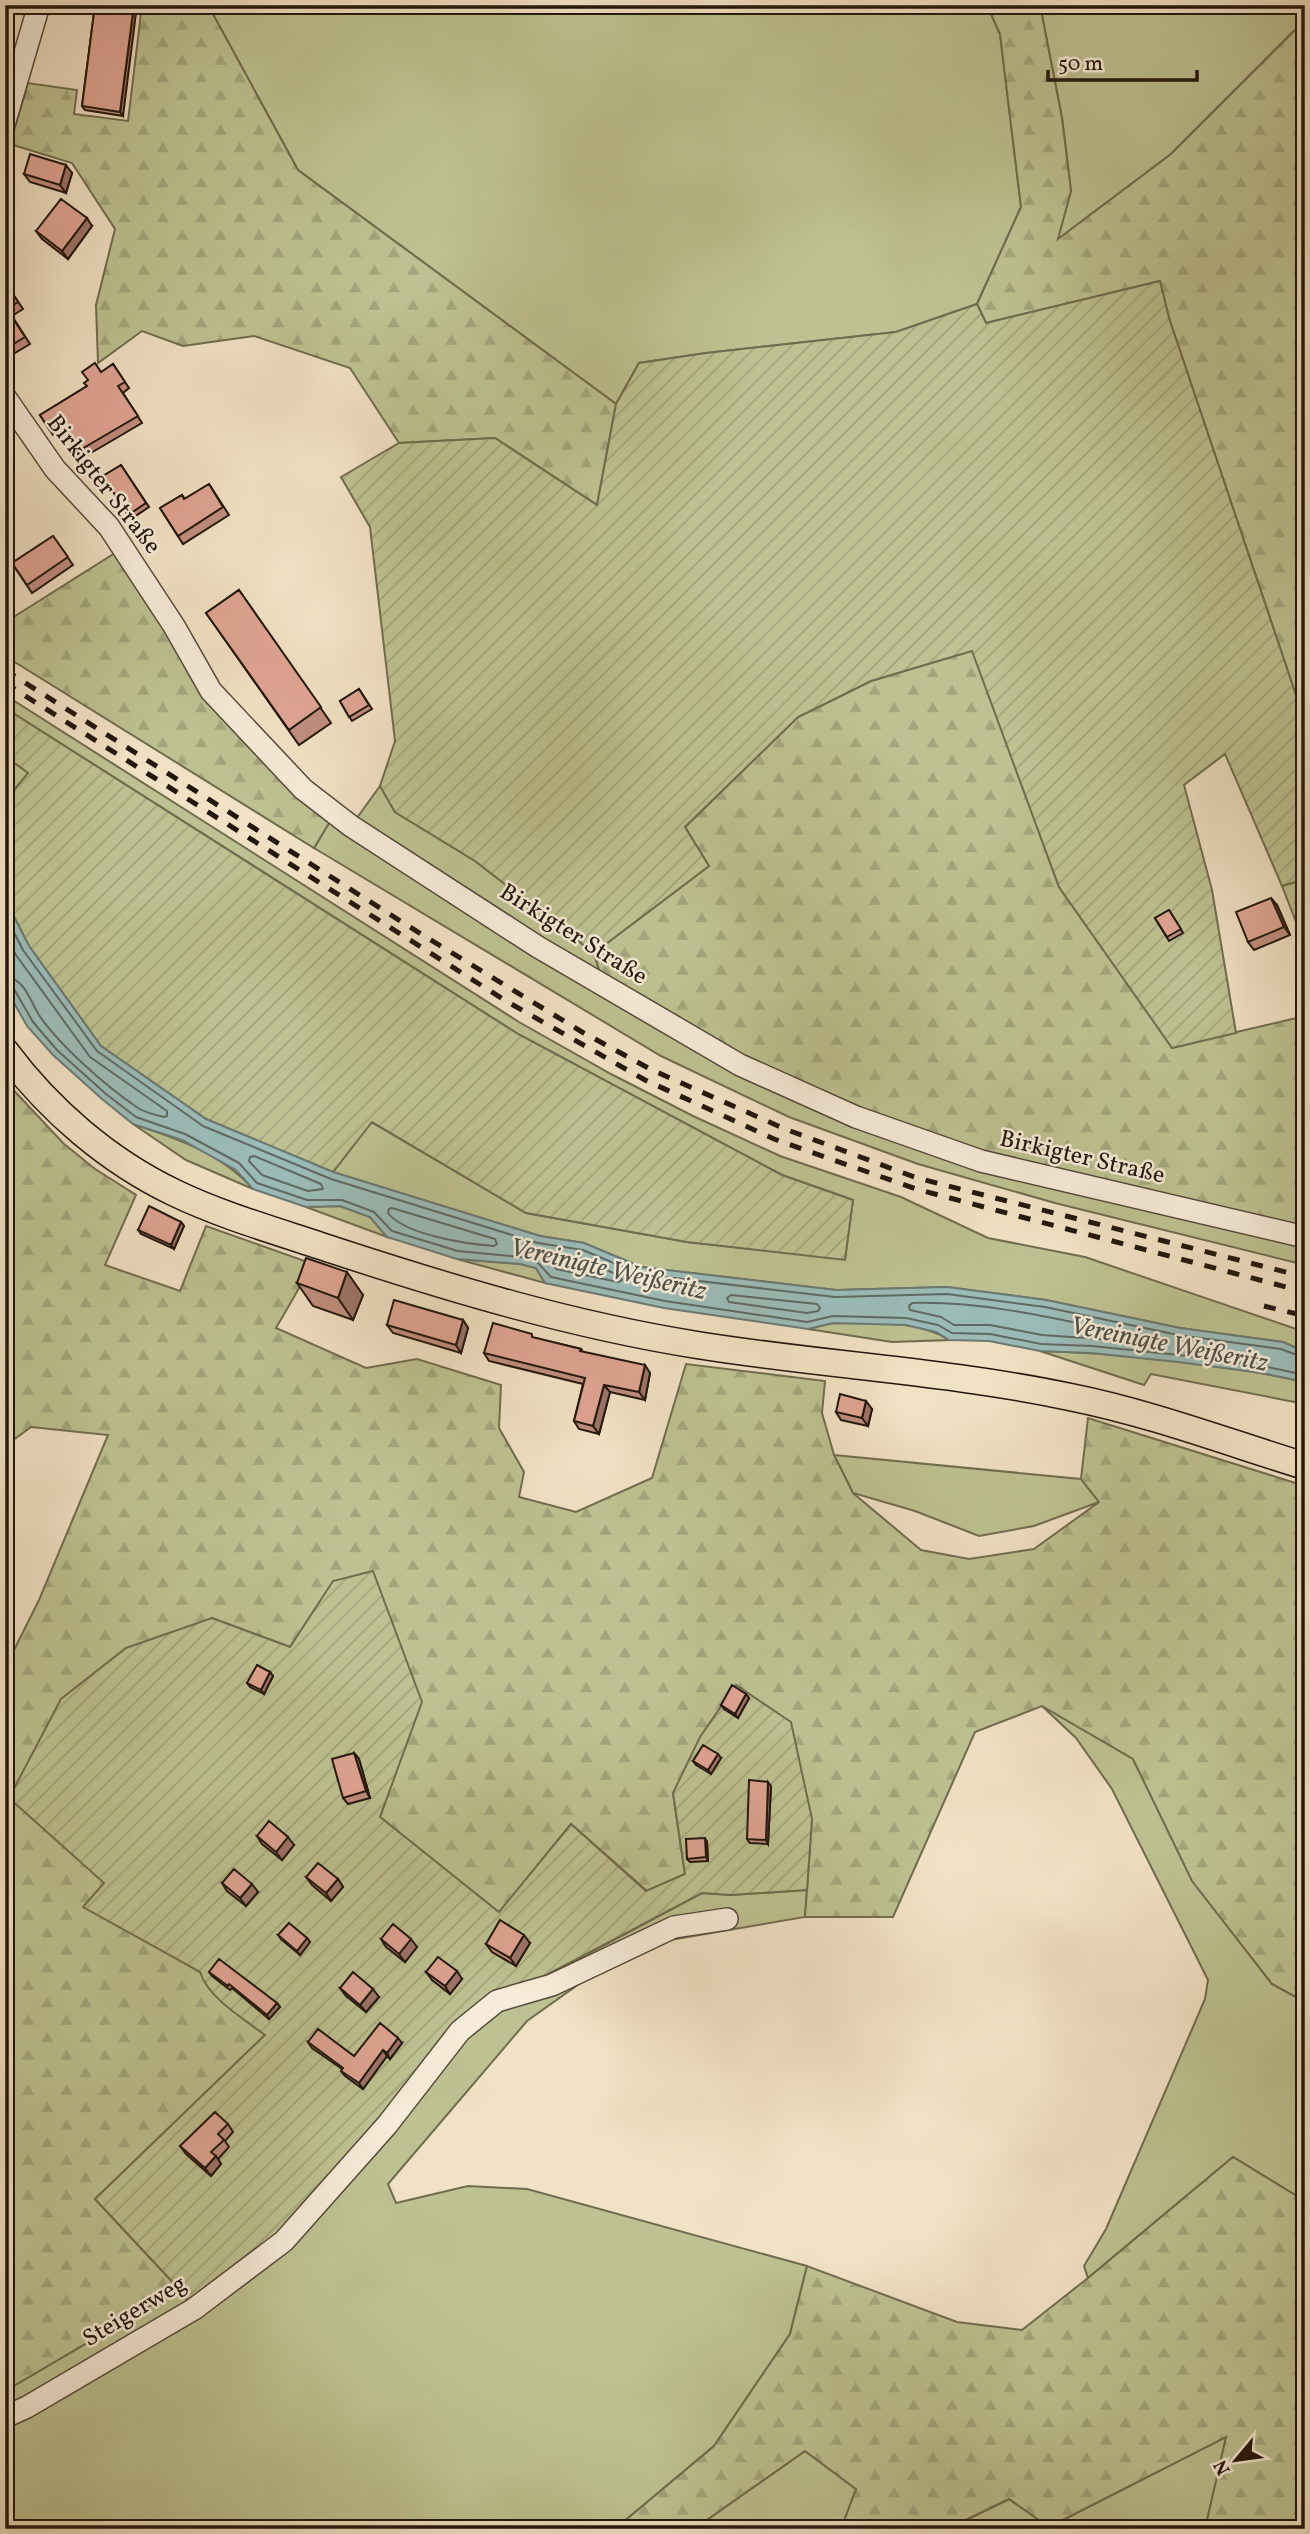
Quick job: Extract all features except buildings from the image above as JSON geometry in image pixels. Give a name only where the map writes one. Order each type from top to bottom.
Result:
[{"type":"main road","points":[[5,1051],[43,1096],[105,1151],[174,1192],[258,1225],[428,1281],[541,1312],[645,1336],[1071,1397],[1176,1425],[1305,1466]]},
{"type":"street","points":[[5,121],[38,5]]},
{"type":"street","name":"Birkigter Straße","points":[[5,397],[55,469],[109,527],[174,626],[211,691],[303,789],[351,826],[538,947],[729,1059],[856,1117],[981,1161],[1305,1237]]},
{"type":"street","name":"Steigerweg","points":[[5,2417],[27,2407],[194,2309],[284,2241],[387,2125],[454,2026],[497,2001],[552,1985],[674,1927],[727,1919]]},
{"type":"green space","points":[[142,5],[208,5],[298,170],[616,404],[597,505],[495,438],[399,443],[350,368],[254,336],[183,346],[142,331],[98,363],[96,305],[115,229],[72,163],[10,144],[28,83],[77,90],[74,114],[128,121]]},
{"type":"green space","points":[[208,5],[987,5],[1000,34],[1021,207],[977,304],[896,332],[639,363],[616,404],[298,170]]},
{"type":"green space","points":[[987,5],[1040,5],[1062,118],[1071,191],[1058,239],[1171,154],[1305,20],[1305,722],[1169,318],[1160,281],[986,323],[977,304],[1021,207],[1000,34]]},
{"type":"green space","points":[[1040,5],[1297,5],[1305,13],[1305,20],[1171,154],[1057,240],[1071,191],[1062,118]]},
{"type":"green space","points":[[1160,281],[1169,318],[1305,722],[1305,879],[1282,886],[1225,754],[1184,785],[1212,890],[1236,1033],[1172,1048],[1059,887],[972,651],[871,681],[798,717],[685,827],[709,866],[594,953],[475,861],[395,812],[380,786],[395,741],[370,527],[341,477],[399,443],[495,438],[597,505],[616,404],[639,363],[896,332],[977,304],[986,323]]},
{"type":"green space","points":[[123,548],[211,691],[335,813],[314,848],[5,656],[5,608],[12,618]]},
{"type":"green space","points":[[973,650],[1059,887],[1172,1047],[1305,1016],[1305,1237],[856,1117],[604,987],[594,953],[709,866],[685,827],[798,717],[871,681]]},
{"type":"green space","points":[[5,695],[519,1022],[693,1116],[780,1156],[901,1197],[988,1238],[1085,1257],[1305,1332],[1305,1352],[1283,1342],[1180,1328],[1046,1300],[947,1287],[836,1290],[641,1267],[584,1243],[540,1236],[333,1172],[371,1122],[526,1213],[687,1242],[845,1259],[853,1200],[782,1175],[518,1034],[5,708]]},
{"type":"green space","points":[[5,708],[518,1034],[782,1175],[853,1200],[845,1260],[687,1242],[526,1213],[372,1122],[333,1172],[206,1119],[101,1046],[29,946],[5,899],[5,801],[28,773],[5,756]]},
{"type":"green space","points":[[5,756],[29,773],[5,801]]},
{"type":"green space","points":[[380,786],[395,812],[475,861],[594,953],[604,987],[1305,1237],[1305,1265],[1055,1203],[918,1164],[789,1117],[661,1056],[314,848],[335,813],[351,826]]},
{"type":"green space","points":[[1305,879],[1305,945],[1282,886]]},
{"type":"green space","points":[[5,1081],[63,1143],[95,1169],[136,1195],[105,1265],[180,1291],[206,1226],[313,1264],[276,1328],[366,1368],[417,1359],[501,1385],[499,1428],[524,1472],[519,1497],[576,1512],[652,1478],[686,1364],[825,1381],[822,1413],[834,1455],[853,1493],[921,1550],[969,1559],[1034,1549],[1099,1502],[1081,1479],[1088,1418],[1305,1486],[1305,2002],[1272,1984],[1192,1881],[1133,1759],[1042,1706],[975,1732],[893,1917],[805,1917],[812,1819],[673,1793],[685,1874],[647,1891],[571,1824],[499,1913],[380,1817],[421,1702],[334,1581],[290,1647],[212,1618],[105,1883],[84,1906],[200,1972],[227,2006],[265,2035],[95,2199],[179,2289],[5,2391],[5,1668],[39,1600],[108,1435],[31,1427],[5,1446]]},
{"type":"green space","points":[[133,1124],[213,1157],[241,1176],[253,1189],[186,1160]]},
{"type":"green space","points":[[340,1206],[370,1217],[387,1237],[306,1207]]},
{"type":"green space","points":[[457,1259],[520,1264],[536,1268],[545,1283]]},
{"type":"green space","points":[[833,1323],[908,1326],[936,1333],[949,1340],[892,1342],[808,1329]]},
{"type":"green space","points":[[1040,1351],[1173,1360],[1272,1375],[1305,1382],[1305,1404],[1151,1374],[1144,1385]]},
{"type":"green space","points":[[834,1455],[1081,1479],[1099,1502],[1034,1526],[979,1536],[915,1511],[853,1493]]},
{"type":"green space","points":[[373,1571],[422,1702],[380,1817],[499,1912],[571,1824],[646,1891],[685,1874],[673,1793],[700,1737],[736,1685],[791,1722],[812,1819],[807,1890],[731,1895],[702,1893],[497,2001],[332,2185],[194,2309],[179,2289],[95,2199],[265,2035],[219,1999],[204,1982],[200,1972],[83,1907],[104,1883],[9,1798],[61,1699],[126,1648],[212,1618],[290,1647],[333,1581]]},
{"type":"green space","points":[[1042,1706],[1133,1759],[1193,1881],[1272,1984],[1305,2002],[1305,2201],[1233,2157],[1088,2278],[1084,2266],[1106,2229],[1205,1999],[1208,1980],[1112,1789],[1076,1738]]},
{"type":"green space","points":[[807,1890],[805,1917],[670,1940],[596,1972],[527,2021],[388,2184],[396,2203],[468,2186],[527,2189],[807,2266],[790,2334],[714,2446],[615,2529],[5,2529],[5,2391],[179,2289],[194,2309],[460,2031],[548,1975],[702,1893],[731,1895]]},
{"type":"green space","points":[[1233,2157],[1305,2201],[1305,2529],[1205,2529],[1226,2437],[1049,2527],[1009,2499],[947,2529],[841,2529],[856,2489],[805,2451],[694,2529],[615,2529],[714,2446],[790,2334],[807,2266],[957,2322],[1022,2330]]},
{"type":"green space","points":[[1227,2436],[1205,2529],[948,2529],[1009,2499],[1049,2527]]},
{"type":"green space","points":[[805,2451],[856,2489],[841,2529],[694,2529]]},
{"type":"water","name":"Vereinigte Weißeritz","points":[[5,899],[29,946],[101,1046],[206,1119],[333,1172],[540,1236],[584,1243],[641,1267],[836,1290],[947,1287],[1046,1300],[1180,1328],[1283,1342],[1305,1352],[1305,1382],[1262,1373],[1178,1362],[1040,1351],[989,1341],[949,1340],[936,1332],[906,1325],[833,1323],[808,1329],[664,1308],[545,1283],[536,1268],[520,1264],[457,1259],[387,1237],[370,1217],[340,1206],[306,1207],[253,1189],[236,1170],[182,1140],[133,1124],[53,1055],[27,1026],[5,987]]},
{"type":"railway","points":[[5,670],[421,934],[582,1032],[652,1070],[785,1129],[917,1178],[1305,1277]]},
{"type":"railway","points":[[5,683],[506,1001],[645,1080],[774,1139],[916,1189],[1305,1292]]},
{"type":"railway","points":[[1264,1306],[1305,1316]]}]
